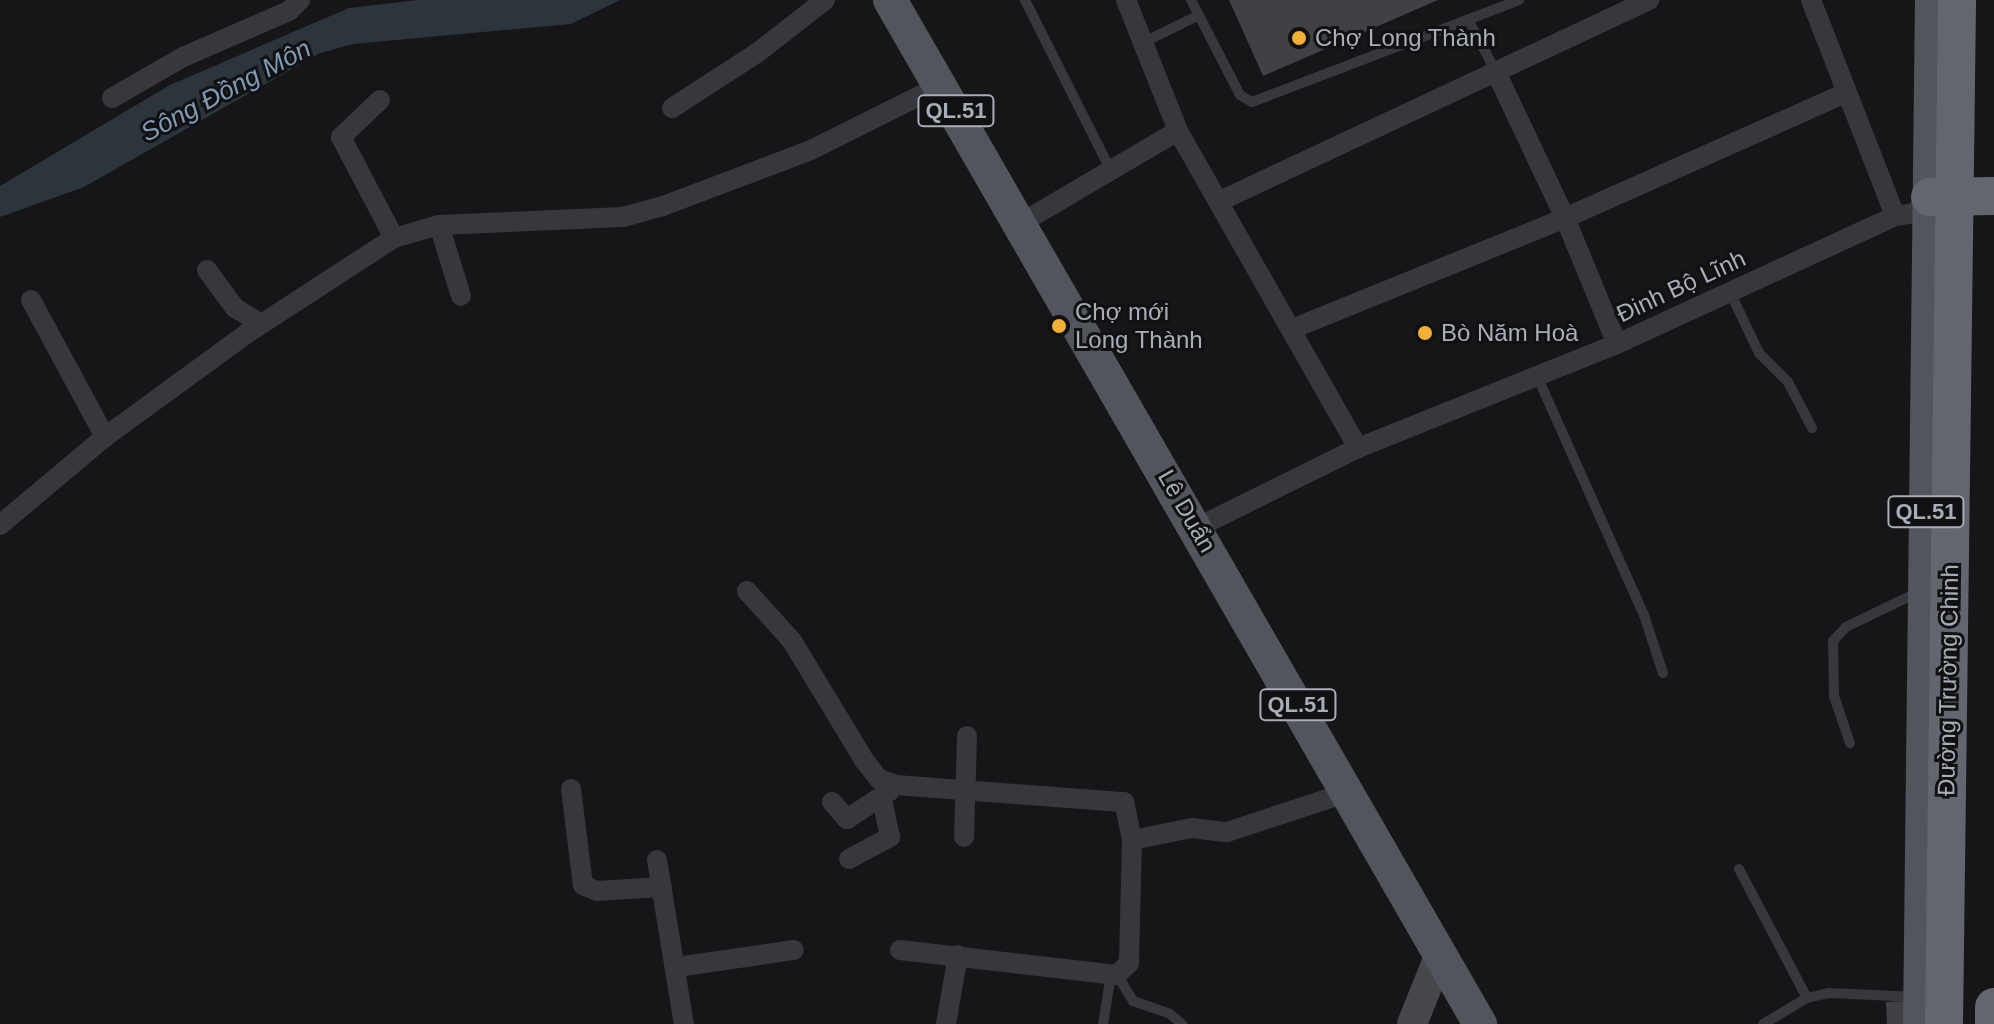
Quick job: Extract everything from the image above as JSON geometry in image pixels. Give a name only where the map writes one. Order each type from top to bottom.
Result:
[{"type":"highway","name":"Đường Trường Chinh","points":[[1928,1015],[1933,933],[1942,196],[1957,0]]},
{"type":"highway","points":[[1942,196],[1994,196]]},
{"type":"highway","points":[[1994,1007],[1994,1024]]},
{"type":"main road","name":"Đường Trường Chinh","points":[[1932,0],[1942,196],[1925,589],[1933,933]]},
{"type":"main road","name":"Lê Duẩn","points":[[900,4],[941,85],[1480,1024]]},
{"type":"main road","points":[[1412,1024],[1439,957]]},
{"type":"street","points":[[112,98],[183,57],[289,11],[300,0]]},
{"type":"street","points":[[672,108],[825,0]]},
{"type":"street","points":[[1126,0],[1178,131],[1358,448]]},
{"type":"street","points":[[1220,201],[1649,0]]},
{"type":"street","points":[[1811,0],[1895,216]]},
{"type":"street","points":[[1496,72],[1565,218],[1617,344]]},
{"type":"street","points":[[0,525],[105,437],[262,324],[394,238],[439,225],[623,217],[650,210],[811,150],[941,85]]},
{"type":"street","points":[[1292,329],[1565,218],[1846,93]]},
{"type":"street","points":[[380,100],[341,137],[394,238]]},
{"type":"street","points":[[1021,223],[1178,131]]},
{"type":"street","name":"Đinh Bộ Lĩnh","points":[[1196,528],[1358,448],[1617,344],[1895,216],[1914,213],[1942,196]]},
{"type":"street","points":[[439,225],[461,296]]},
{"type":"street","points":[[207,270],[235,308],[262,324]]},
{"type":"street","points":[[31,300],[105,437]]},
{"type":"street","points":[[747,591],[792,641],[864,760],[889,792],[890,837],[849,859]]},
{"type":"street","points":[[964,837],[967,736]]},
{"type":"street","points":[[832,802],[847,819],[889,792],[966,787],[1124,802],[1132,840],[1129,963],[1114,975],[900,950]]},
{"type":"street","points":[[571,789],[583,885],[597,891],[662,887]]},
{"type":"street","points":[[1132,840],[1192,828],[1227,832],[1349,792]]},
{"type":"street","points":[[657,860],[684,1024]]},
{"type":"street","points":[[677,967],[794,950]]},
{"type":"street","points":[[946,1024],[958,955]]},
{"type":"lane","points":[[1025,0],[1110,169]]},
{"type":"lane","points":[[1191,0],[1240,95],[1252,102],[1470,23],[1519,0]]},
{"type":"lane","points":[[1142,43],[1197,16]]},
{"type":"lane","points":[[1470,23],[1496,72]]},
{"type":"lane","points":[[1730,292],[1759,353],[1788,382],[1812,428]]},
{"type":"lane","points":[[1537,376],[1644,615],[1663,673]]},
{"type":"lane","points":[[1850,743],[1834,696],[1833,641],[1865,615],[1925,589]]},
{"type":"lane","points":[[1739,869],[1807,998]]},
{"type":"lane","points":[[1103,1024],[1114,975]]},
{"type":"lane","points":[[1114,975],[1133,1001],[1175,1016],[1182,1024]]},
{"type":"lane","points":[[1763,1024],[1807,998],[1829,993],[1928,1015]]},
{"type":"water","name":"Sông Đồng Môn","points":[[418,0],[620,0],[571,24],[353,44],[320,53],[84,187],[0,217],[0,186],[170,85],[349,8]]},
{"type":"building","name":"Chợ Long Thành","points":[[1229,0],[1438,0],[1263,76]]},
{"type":"building","points":[[1910,1001],[1911,1024],[1887,1024],[1886,1002]]},
{"type":"place","name":"Chợ Long Thành","points":[[1299,38]]},
{"type":"place","name":"Chợ mới Long Thành","points":[[1059,326]]},
{"type":"place","name":"Bò Năm Hoà","points":[[1425,333]]}]
